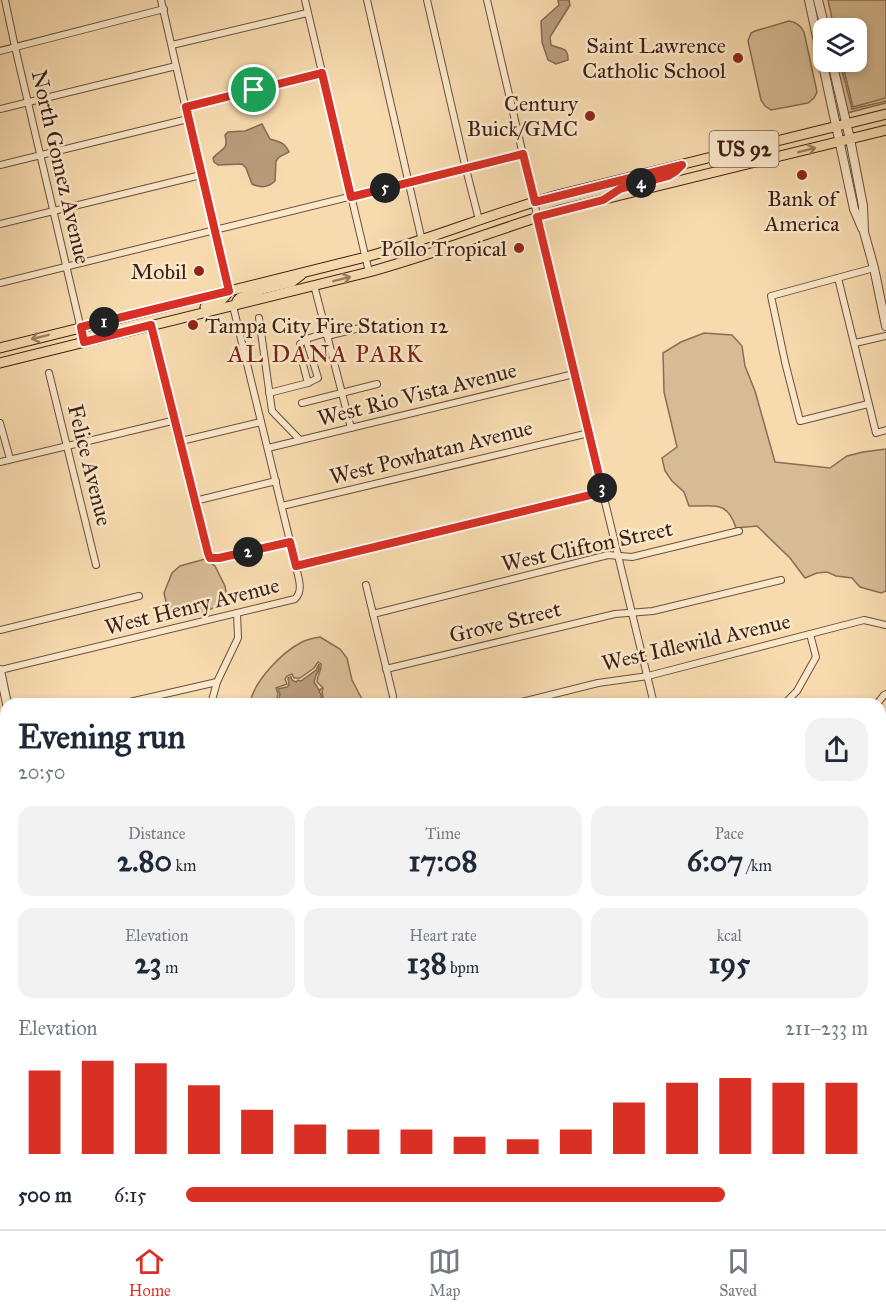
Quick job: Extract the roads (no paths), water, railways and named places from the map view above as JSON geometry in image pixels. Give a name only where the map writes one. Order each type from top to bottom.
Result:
[{"type":"main road","name":"US 92","points":[[0,348],[366,257],[422,241],[535,202],[886,114]]},
{"type":"main road","name":"US 92","points":[[0,363],[369,272],[426,256],[537,217],[886,130]]},
{"type":"main road","points":[[603,200],[620,189],[668,176],[682,165]]},
{"type":"main road","points":[[233,306],[240,298],[262,289],[292,282],[306,272]]},
{"type":"main road","points":[[151,325],[155,320],[220,301],[229,291]]},
{"type":"street","name":"North Gomez Avenue","points":[[6,0],[84,342]]},
{"type":"street","points":[[161,0],[229,291]]},
{"type":"street","points":[[304,0],[369,272]]},
{"type":"street","points":[[367,0],[422,241]]},
{"type":"street","points":[[427,0],[479,220]]},
{"type":"street","points":[[488,0],[574,374],[653,698]]},
{"type":"street","points":[[809,0],[854,209],[864,232],[874,268],[886,326]]},
{"type":"street","points":[[818,0],[823,18]]},
{"type":"street","points":[[0,51],[164,9]]},
{"type":"street","points":[[172,45],[308,13]]},
{"type":"street","points":[[812,16],[822,14]]},
{"type":"street","points":[[0,109],[176,66]]},
{"type":"street","points":[[834,72],[863,206],[864,232]]},
{"type":"street","points":[[186,107],[322,73]]},
{"type":"street","points":[[0,165],[188,119]]},
{"type":"street","points":[[0,284],[523,154]]},
{"type":"street","points":[[0,224],[201,175]]},
{"type":"street","points":[[868,404],[800,420],[771,296],[874,268]]},
{"type":"street","points":[[838,278],[876,433],[886,430]]},
{"type":"street","points":[[314,285],[351,428]]},
{"type":"street","points":[[233,306],[296,566]]},
{"type":"street","points":[[258,318],[272,411],[300,440]]},
{"type":"street","points":[[151,325],[210,558],[290,542]]},
{"type":"street","points":[[308,383],[300,353],[300,344],[306,339],[364,327]]},
{"type":"street","points":[[855,343],[886,336]]},
{"type":"street","points":[[269,393],[308,383],[318,378],[306,339]]},
{"type":"street","name":"Felice Avenue","points":[[49,374],[96,565]]},
{"type":"street","name":"West Rio Vista Avenue","points":[[268,448],[574,374]]},
{"type":"street","points":[[302,404],[377,384]]},
{"type":"street","points":[[0,462],[176,420]]},
{"type":"street","points":[[181,441],[261,422]]},
{"type":"street","points":[[0,423],[9,459]]},
{"type":"street","name":"West Powhatan Avenue","points":[[282,506],[589,433]]},
{"type":"street","points":[[195,501],[276,481]]},
{"type":"street","name":"West Henry Avenue","points":[[0,670],[295,599],[301,590],[296,566],[603,492]]},
{"type":"street","name":"West Clifton Street","points":[[373,614],[608,555],[632,556],[739,531]]},
{"type":"street","name":"Grove Street","points":[[387,669],[615,614],[653,611],[781,580]]},
{"type":"street","points":[[366,585],[393,696]]},
{"type":"street","points":[[0,630],[139,596]]},
{"type":"street","points":[[213,698],[217,682],[237,638],[237,613]]},
{"type":"street","name":"West Idlewild Avenue","points":[[537,698],[598,682],[648,676],[864,620],[886,625]]},
{"type":"street","points":[[790,698],[797,692],[816,657],[810,634]]},
{"type":"street","points":[[0,670],[7,698]]},
{"type":"street","points":[[147,698],[217,682]]},
{"type":"place","name":"Saint Lawrence Catholic School","points":[[738,58]]},
{"type":"place","name":"Century Buick/GMC","points":[[590,116]]},
{"type":"place","name":"Bank of America","points":[[802,175]]},
{"type":"place","name":"Pollo Tropical","points":[[519,248]]},
{"type":"place","name":"Mobil","points":[[199,271]]},
{"type":"place","name":"Tampa City Fire Station 12","points":[[193,325]]},
{"type":"district","name":"AL DANA PARK","points":[[326,354]]}]
